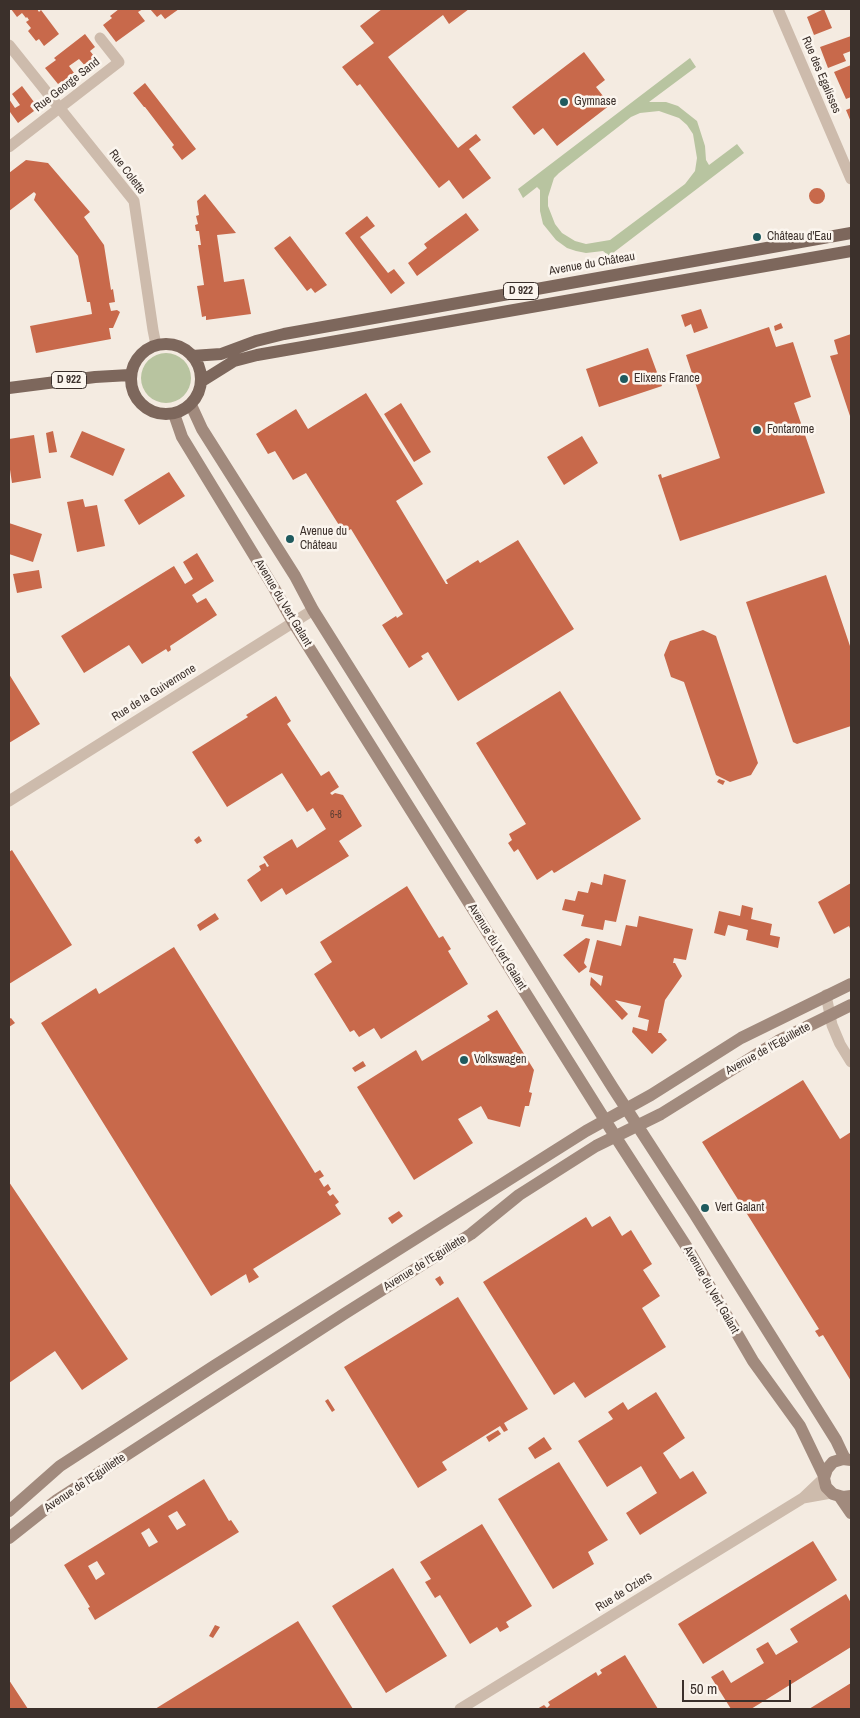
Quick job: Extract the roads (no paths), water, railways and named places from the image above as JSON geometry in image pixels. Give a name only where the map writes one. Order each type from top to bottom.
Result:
[{"type":"main road","name":"Avenue du Château","points":[[192,356],[221,354],[256,341],[284,334],[851,232]]},
{"type":"main road","name":"D 922","points":[[202,381],[234,362],[258,355],[851,251]]},
{"type":"main road","points":[[171,344],[183,348],[192,356],[200,368],[202,381],[198,394],[191,405],[174,414],[165,415],[153,413],[137,401],[132,390],[130,376],[134,364],[145,350],[156,345],[171,344]]},
{"type":"main road","name":"D 922","points":[[9,388],[95,377],[130,376]]},
{"type":"street","name":"Rue des Egalisses","points":[[778,9],[851,179]]},
{"type":"street","name":"Rue George Sand","points":[[9,147],[119,62],[100,38]]},
{"type":"street","name":"Rue Colette","points":[[9,45],[134,200],[156,345]]},
{"type":"street","name":"Avenue du Vert Galant","points":[[191,405],[202,429],[295,576],[313,610],[848,1460]]},
{"type":"street","name":"Avenue du Vert Galant","points":[[174,414],[182,437],[293,622],[604,1120],[688,1249],[753,1361],[800,1426],[824,1477],[826,1487],[841,1495],[851,1513]]},
{"type":"street","name":"Rue de la Guivernone","points":[[9,801],[313,610]]},
{"type":"street","name":"Avenue de l'Eguillette","points":[[9,1511],[60,1466],[222,1361],[604,1120],[626,1109],[742,1038],[851,984]]},
{"type":"street","points":[[826,995],[829,1016],[840,1044],[851,1062]]},
{"type":"street","name":"Avenue de l'Eguillette","points":[[9,1538],[57,1500],[335,1319],[471,1234],[520,1195],[615,1136],[638,1126],[778,1041],[851,1005]]},
{"type":"street","points":[[824,1477],[826,1469],[831,1463],[836,1460],[848,1460]]},
{"type":"street","name":"Rue de Oziers","points":[[460,1709],[803,1498],[824,1477]]},
{"type":"street","name":"Rue de Oziers","points":[[803,1498],[841,1495]]},
{"type":"place","name":"Gymnase","points":[[564,102]]},
{"type":"place","name":"Château d'Eau","points":[[757,237]]},
{"type":"place","name":"Elixens France","points":[[624,379]]},
{"type":"place","name":"Fontarome","points":[[757,430]]},
{"type":"place","name":"Avenue du Château","points":[[290,539]]},
{"type":"place","name":"Volkswagen","points":[[464,1060]]},
{"type":"place","name":"Vert Galant","points":[[705,1208]]}]
